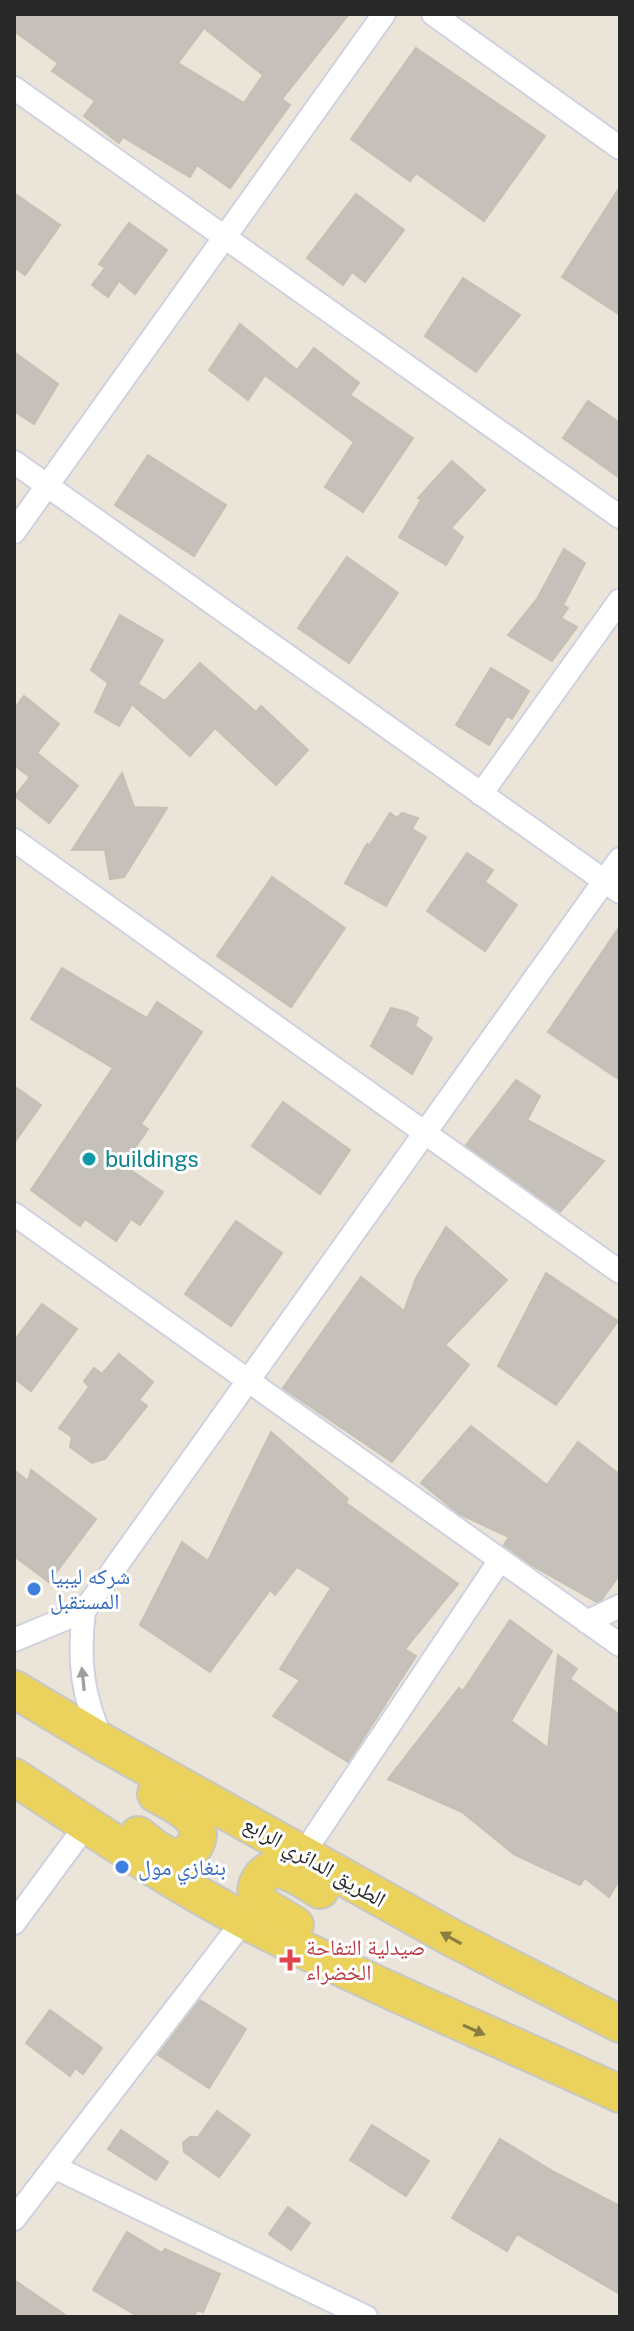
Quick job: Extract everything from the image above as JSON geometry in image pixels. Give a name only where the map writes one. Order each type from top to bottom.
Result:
[{"type":"main road","name":"الطريق الدائري الرابع","points":[[14,1689],[465,1946],[620,2024]]},
{"type":"main road","points":[[14,1700],[29,1720],[40,1728],[191,1815],[197,1824],[197,1844],[190,1852],[170,1856],[14,1751]]},
{"type":"main road","points":[[14,1777],[151,1866],[244,1920],[398,1996],[620,2094]]},
{"type":"main road","points":[[398,1996],[386,1974],[374,1965],[279,1917],[262,1905],[257,1897],[259,1880],[274,1869],[283,1869],[461,1972],[508,1987],[549,1989]]},
{"type":"street","points":[[14,532],[384,14]]},
{"type":"street","points":[[433,14],[620,148]]},
{"type":"street","points":[[14,88],[620,517]]},
{"type":"street","points":[[14,462],[612,886]]},
{"type":"street","points":[[481,794],[620,600]]},
{"type":"street","points":[[14,840],[620,1272]]},
{"type":"street","points":[[104,1743],[85,1698],[81,1651],[84,1611],[425,1133],[612,886],[620,859]]},
{"type":"street","points":[[14,1214],[620,1645]]},
{"type":"street","points":[[303,1854],[500,1560]]},
{"type":"street","points":[[587,1622],[620,1606]]},
{"type":"street","points":[[14,1640],[84,1611]]},
{"type":"street","points":[[14,1923],[87,1824]]},
{"type":"street","points":[[14,2219],[244,1920]]},
{"type":"street","points":[[54,2167],[366,2317]]},
{"type":"building","points":[[14,14],[349,14],[282,99],[290,105],[230,188],[197,165],[190,177],[123,137],[119,143],[84,116],[95,101],[52,71],[58,63],[14,31]],"holes":[[[204,28],[263,75],[244,103],[178,63]]]},
{"type":"building","points":[[416,48],[545,136],[484,221],[416,173],[410,181],[351,139]]},
{"type":"building","points":[[620,187],[620,315],[562,277]]},
{"type":"building","points":[[14,193],[60,225],[25,275],[14,267]]},
{"type":"building","points":[[356,194],[404,230],[365,282],[352,272],[343,285],[307,258]]},
{"type":"building","points":[[129,223],[167,250],[135,294],[119,281],[108,297],[92,285],[105,268],[99,264]]},
{"type":"building","points":[[463,278],[520,315],[476,372],[425,336]]},
{"type":"building","points":[[240,324],[297,370],[314,348],[359,383],[350,395],[413,438],[363,512],[325,487],[354,442],[265,375],[248,400],[209,370]]},
{"type":"building","points":[[14,352],[58,384],[34,424],[14,411]]},
{"type":"building","points":[[588,401],[620,423],[620,478],[563,438]]},
{"type":"building","points":[[148,455],[226,505],[194,556],[115,505]]},
{"type":"building","points":[[452,461],[485,490],[451,528],[463,537],[446,565],[399,537],[421,500],[418,498]]},
{"type":"building","points":[[564,549],[585,563],[563,605],[568,608],[561,618],[577,627],[552,661],[508,635],[537,599]]},
{"type":"building","points":[[347,557],[398,593],[349,663],[298,628]]},
{"type":"building","points":[[120,615],[163,640],[138,684],[165,701],[200,663],[256,712],[261,706],[308,750],[276,785],[215,728],[190,756],[132,704],[119,726],[95,712],[108,683],[91,670]]},
{"type":"building","points":[[491,668],[529,691],[512,719],[507,716],[489,745],[456,725]]},
{"type":"building","points":[[24,696],[59,724],[37,753],[78,786],[49,823],[15,796],[30,777],[14,765],[14,709]]},
{"type":"building","points":[[122,773],[134,807],[167,808],[124,877],[110,879],[105,850],[72,850]]},
{"type":"building","points":[[390,813],[397,818],[402,813],[418,818],[412,829],[426,837],[386,906],[345,883],[367,844],[370,845]]},
{"type":"building","points":[[467,853],[493,870],[485,882],[517,905],[485,951],[427,911]]},
{"type":"building","points":[[272,877],[345,928],[291,1007],[217,956]]},
{"type":"building","points":[[620,926],[620,1080],[548,1032]]},
{"type":"building","points":[[62,968],[147,1018],[157,1002],[202,1032],[141,1124],[148,1129],[123,1165],[163,1192],[140,1225],[131,1219],[116,1241],[85,1219],[80,1226],[31,1190],[113,1068],[31,1019]]},
{"type":"building","points":[[391,1008],[418,1018],[415,1026],[432,1038],[412,1074],[371,1046]]},
{"type":"building","points":[[516,1080],[540,1096],[527,1120],[604,1161],[560,1212],[466,1145]]},
{"type":"building","points":[[14,1086],[41,1105],[14,1143]]},
{"type":"building","points":[[283,1102],[350,1150],[320,1194],[252,1146]]},
{"type":"building","points":[[236,1221],[282,1253],[231,1326],[185,1294]]},
{"type":"building","points":[[446,1227],[507,1280],[445,1345],[469,1365],[392,1462],[283,1388],[361,1277],[404,1311],[416,1278]]},
{"type":"building","points":[[546,1273],[618,1321],[556,1405],[498,1366]]},
{"type":"building","points":[[42,1304],[77,1329],[31,1391],[14,1378],[14,1341]]},
{"type":"building","points":[[119,1354],[153,1382],[139,1400],[147,1406],[105,1459],[92,1463],[70,1447],[72,1437],[59,1428],[89,1387],[84,1381],[94,1368],[102,1374]]},
{"type":"building","points":[[471,1426],[547,1485],[578,1442],[620,1475],[620,1574],[602,1599],[597,1602],[533,1566],[504,1545],[509,1537],[459,1514],[421,1483]]},
{"type":"building","points":[[271,1432],[348,1499],[346,1503],[458,1584],[405,1649],[416,1656],[348,1762],[273,1716],[300,1680],[280,1669],[331,1588],[297,1567],[275,1595],[270,1590],[210,1672],[140,1625],[182,1542],[208,1561]]},
{"type":"building","points":[[14,1470],[28,1481],[31,1470],[96,1519],[49,1582],[14,1556]]},
{"type":"building","points":[[510,1620],[552,1651],[511,1721],[548,1748],[558,1655],[577,1669],[570,1679],[620,1715],[620,1879],[609,1897],[585,1878],[580,1885],[515,1855],[462,1812],[388,1779],[459,1688],[463,1691]]},
{"type":"building","points":[[200,2000],[246,2029],[209,2088],[158,2055]]},
{"type":"building","points":[[50,2010],[102,2048],[83,2074],[75,2068],[70,2076],[26,2043]]},
{"type":"building","points":[[217,2111],[250,2135],[219,2177],[184,2152],[183,2143],[190,2137],[198,2137]]},
{"type":"building","points":[[372,2125],[429,2161],[406,2196],[350,2160]]},
{"type":"building","points":[[121,2130],[168,2162],[156,2180],[108,2149]]},
{"type":"building","points":[[500,2139],[554,2172],[620,2206],[620,2294],[517,2234],[507,2251],[452,2218]]},
{"type":"building","points":[[288,2207],[310,2223],[291,2250],[269,2234]]},
{"type":"building","points":[[127,2232],[162,2253],[165,2249],[220,2274],[203,2312],[197,2310],[194,2317],[139,2317],[93,2290]]},
{"type":"building","points":[[14,2280],[68,2317],[14,2317]]},
{"type":"place","name":"buildings","points":[[89,1159]]},
{"type":"place","name":"شركه ليبيا المستقبل","points":[[34,1589]]},
{"type":"place","name":"بنغازي مول","points":[[122,1867]]},
{"type":"place","name":"صيدلية التفاحة الخضراء","points":[[290,1960]]}]
